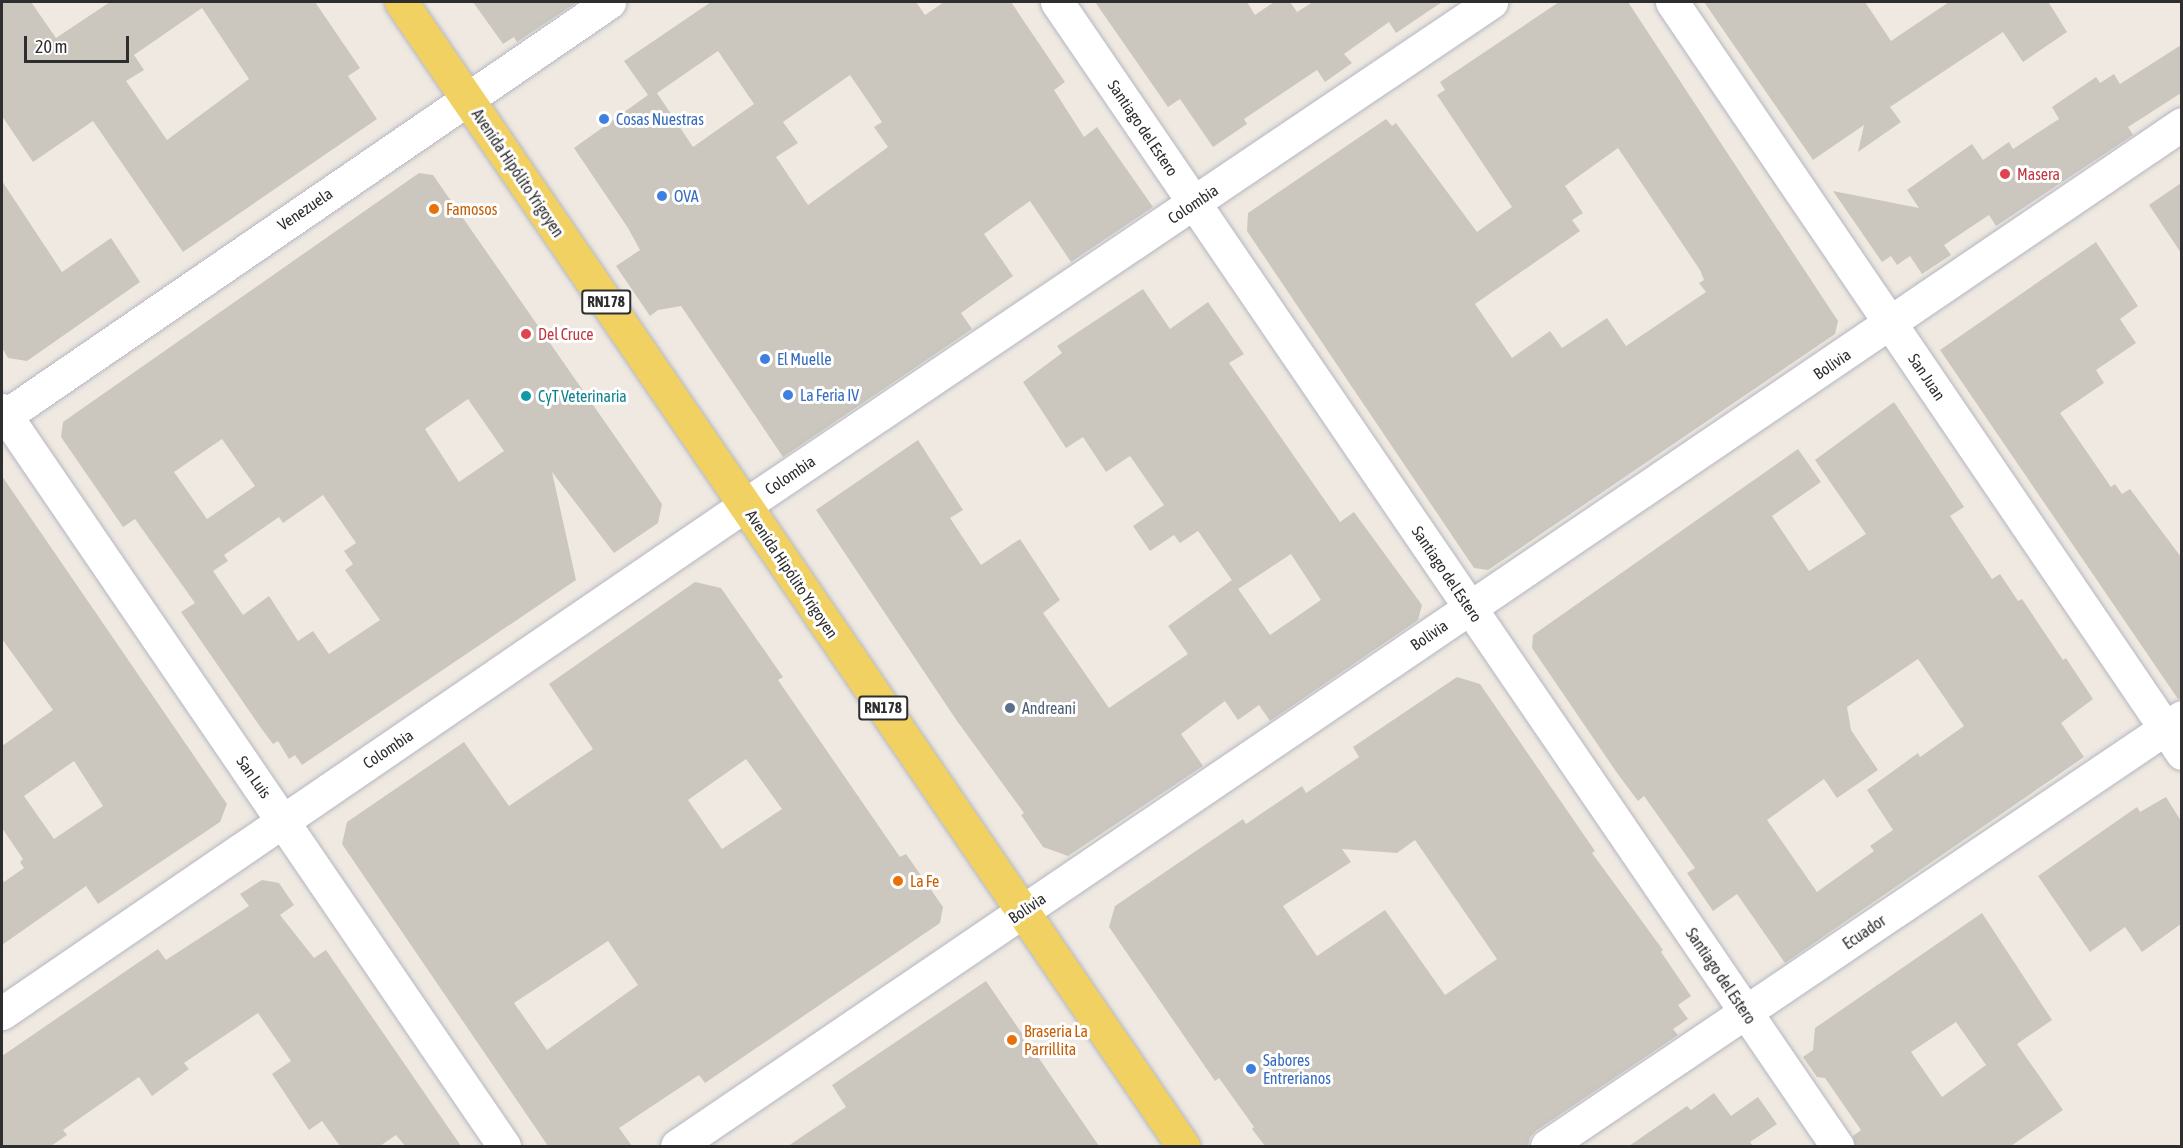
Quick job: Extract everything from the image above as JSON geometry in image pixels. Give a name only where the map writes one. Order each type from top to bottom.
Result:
[{"type":"main road","name":"Avenida Hipólito Yrigoyen","points":[[401,2],[1183,1146]]},
{"type":"street","name":"Venezuela","points":[[3,414],[609,2]]},
{"type":"street","name":"Santiago del Estero","points":[[1057,2],[1837,1146]]},
{"type":"street","name":"Colombia","points":[[2,1013],[745,505],[1491,2]]},
{"type":"street","name":"San Juan","points":[[1672,2],[1891,324],[2176,733]]},
{"type":"street","name":"Bolivia","points":[[677,1146],[1469,607],[1891,324],[2181,124]]},
{"type":"street","name":"San Luis","points":[[3,414],[284,820],[504,1146]]},
{"type":"street","name":"Ecuador","points":[[1546,1146],[1746,1012],[2176,733]]},
{"type":"building","points":[[2,2],[31,2],[56,38],[110,2],[315,2],[360,68],[348,76],[377,119],[183,252],[93,121],[33,162],[2,116]],"holes":[[[202,8],[249,79],[167,140],[126,81],[144,70],[134,55]]]},
{"type":"building","points":[[473,2],[577,2],[517,42],[514,37],[503,44]]},
{"type":"building","points":[[711,2],[916,2],[925,15],[944,2],[1011,2],[1065,82],[1054,90],[1084,137],[1097,127],[1153,207],[1071,262],[1030,201],[984,234],[1013,276],[961,313],[972,329],[783,457],[681,306],[658,310],[650,316],[616,266],[640,250],[628,228],[574,148],[648,95],[624,61]],"holes":[[[718,51],[754,104],[693,147],[657,93]],[[850,75],[882,122],[874,127],[888,147],[808,205],[776,157],[798,143],[783,122]]]},
{"type":"building","points":[[1095,2],[1247,2],[1255,15],[1274,2],[1290,2],[1297,12],[1313,2],[1442,2],[1396,33],[1389,22],[1344,54],[1352,63],[1325,82],[1317,70],[1244,119],[1247,124],[1213,147],[1180,99],[1168,107]]},
{"type":"building","points":[[1559,2],[1628,2],[1838,321],[1835,334],[1488,570],[1474,568],[1247,231],[1248,213],[1386,119],[1392,126],[1396,123],[1477,232],[1512,207],[1437,95],[1445,90],[1440,82]],"holes":[[[1618,148],[1700,270],[1704,280],[1699,283],[1706,292],[1626,346],[1607,318],[1562,348],[1550,331],[1512,358],[1475,304],[1580,231],[1572,220],[1583,213],[1565,186]]]},
{"type":"building","points":[[1704,2],[1865,2],[1891,41],[1949,2],[2052,2],[2049,3],[2067,32],[2023,62],[2003,32],[1890,107],[1901,122],[1858,152],[1864,125],[1813,160]]},
{"type":"building","points":[[2181,45],[2181,93],[2128,127],[2133,135],[1996,226],[1989,215],[1944,245],[1951,255],[1922,274],[1910,256],[1897,265],[1891,256],[1882,262],[1833,191],[1919,208],[1907,190],[1972,144],[1983,160],[2009,142],[2013,149],[2059,119],[2052,107],[2096,77],[2100,83],[2114,74],[2120,84]]},
{"type":"building","points":[[419,173],[433,175],[662,504],[658,523],[614,553],[552,472],[576,580],[302,765],[295,755],[289,759],[278,741],[273,744],[261,728],[181,612],[195,603],[135,519],[123,527],[61,437],[63,422]],"holes":[[[468,399],[504,451],[459,482],[425,429]],[[222,439],[255,486],[207,519],[174,472]],[[323,495],[356,543],[344,551],[353,564],[345,570],[380,620],[329,654],[313,631],[298,641],[269,596],[243,615],[213,571],[228,561],[224,555],[279,517],[283,523]]]},
{"type":"building","points":[[2,181],[62,272],[111,238],[140,282],[27,361],[8,358],[2,348]]},
{"type":"building","points":[[2181,183],[2181,253],[2149,205]]},
{"type":"building","points":[[2096,242],[2138,306],[2120,319],[2136,343],[2096,370],[2104,383],[2060,413],[2111,487],[2115,484],[2122,494],[2130,489],[2181,557],[2181,698],[2178,699],[1940,350]]},
{"type":"building","points":[[1143,289],[1170,329],[1208,302],[1244,354],[1229,363],[1340,522],[1354,512],[1422,605],[1418,620],[1270,721],[1259,705],[1238,720],[1225,701],[1181,734],[1203,766],[1068,856],[1043,847],[1021,815],[1024,813],[957,721],[816,510],[918,440],[963,510],[950,518],[981,565],[1020,539],[1060,600],[1043,613],[1109,708],[1188,654],[1168,626],[1232,580],[1198,531],[1180,543],[1174,535],[1150,551],[1133,526],[1164,505],[1130,456],[1106,472],[1083,437],[1066,448],[1023,382],[1062,353],[1057,346]],"holes":[[[1291,554],[1321,600],[1270,635],[1238,589]]]},
{"type":"building","points":[[1894,402],[1964,507],[1950,516],[1992,579],[2000,574],[2018,601],[2022,599],[2063,660],[2066,658],[2093,699],[2061,723],[2084,757],[1785,963],[1737,894],[1713,911],[1687,873],[1695,868],[1644,796],[1638,801],[1617,773],[1532,648],[1533,635],[1798,449],[1821,482],[1772,516],[1809,571],[1866,534],[1815,460]],"holes":[[[1918,659],[1964,726],[1920,757],[1918,753],[1867,790],[1893,830],[1870,846],[1874,851],[1817,892],[1767,820],[1824,779],[1837,798],[1878,770],[1851,730],[1847,707]]]},
{"type":"building","points":[[2,476],[227,804],[220,822],[98,904],[86,886],[2,945],[2,878],[4,882],[24,868],[20,862],[23,859],[2,828],[2,746],[53,710],[2,639]],"holes":[[[74,761],[103,806],[54,839],[24,796]]]},
{"type":"building","points":[[695,582],[721,588],[783,677],[778,680],[900,857],[906,854],[943,907],[940,923],[705,1083],[699,1075],[619,1128],[632,1146],[548,1146],[342,844],[347,822],[464,742],[509,806],[593,749],[549,684]],"holes":[[[746,759],[782,809],[722,849],[688,800]],[[608,941],[638,985],[547,1050],[514,1003]]]},
{"type":"building","points":[[1457,677],[1480,684],[1595,851],[1592,853],[1663,950],[1661,952],[1691,996],[1678,1005],[1688,1019],[1673,1029],[1678,1035],[1537,1130],[1530,1137],[1528,1146],[1265,1146],[1219,1078],[1215,1081],[1109,927],[1115,906],[1243,819],[1246,824],[1302,786],[1306,793],[1359,757],[1353,747]],"holes":[[[1415,840],[1497,959],[1445,995],[1385,910],[1317,956],[1283,906],[1351,862],[1342,849],[1397,853]]]},
{"type":"building","points":[[2166,797],[2181,821],[2181,924],[2142,952],[2125,927],[2090,952],[2038,876],[2137,807],[2140,812]]},
{"type":"building","points":[[262,880],[279,883],[294,905],[280,915],[314,958],[326,950],[461,1146],[405,1146],[396,1135],[380,1146],[340,1146],[322,1121],[309,1130],[272,1074],[291,1061],[258,1013],[184,1063],[189,1069],[152,1096],[139,1077],[63,1130],[67,1135],[51,1146],[2,1146],[2,1056],[158,949],[166,960],[249,906],[240,894]]},
{"type":"building","points":[[1982,913],[2052,1020],[2017,1044],[2063,1110],[2011,1146],[1855,1146],[1853,1136],[1861,1130],[1825,1078],[1817,1077],[1803,1057],[1813,1050],[1815,1028]],"holes":[[[1956,1022],[1986,1065],[1942,1097],[1911,1052]]]},
{"type":"building","points":[[986,981],[1099,1146],[788,1146],[846,1107],[832,1085]]},
{"type":"building","points":[[1714,1093],[1731,1116],[1758,1097],[1777,1124],[1750,1142],[1753,1146],[1629,1146],[1687,1106],[1691,1110]]},
{"type":"place","name":"Cosas Nuestras","points":[[604,119]]},
{"type":"place","name":"Masera","points":[[2005,174]]},
{"type":"place","name":"OVA","points":[[662,196]]},
{"type":"place","name":"Famosos","points":[[434,209]]},
{"type":"place","name":"Del Cruce","points":[[526,334]]},
{"type":"place","name":"El Muelle","points":[[765,359]]},
{"type":"place","name":"La Feria IV","points":[[788,395]]},
{"type":"place","name":"CyT Veterinaria","points":[[526,396]]},
{"type":"place","name":"Andreani","points":[[1010,708]]},
{"type":"place","name":"La Fe","points":[[898,881]]},
{"type":"place","name":"Braseria La Parrillita","points":[[1012,1040]]},
{"type":"place","name":"Sabores Entrerianos","points":[[1251,1069]]}]
